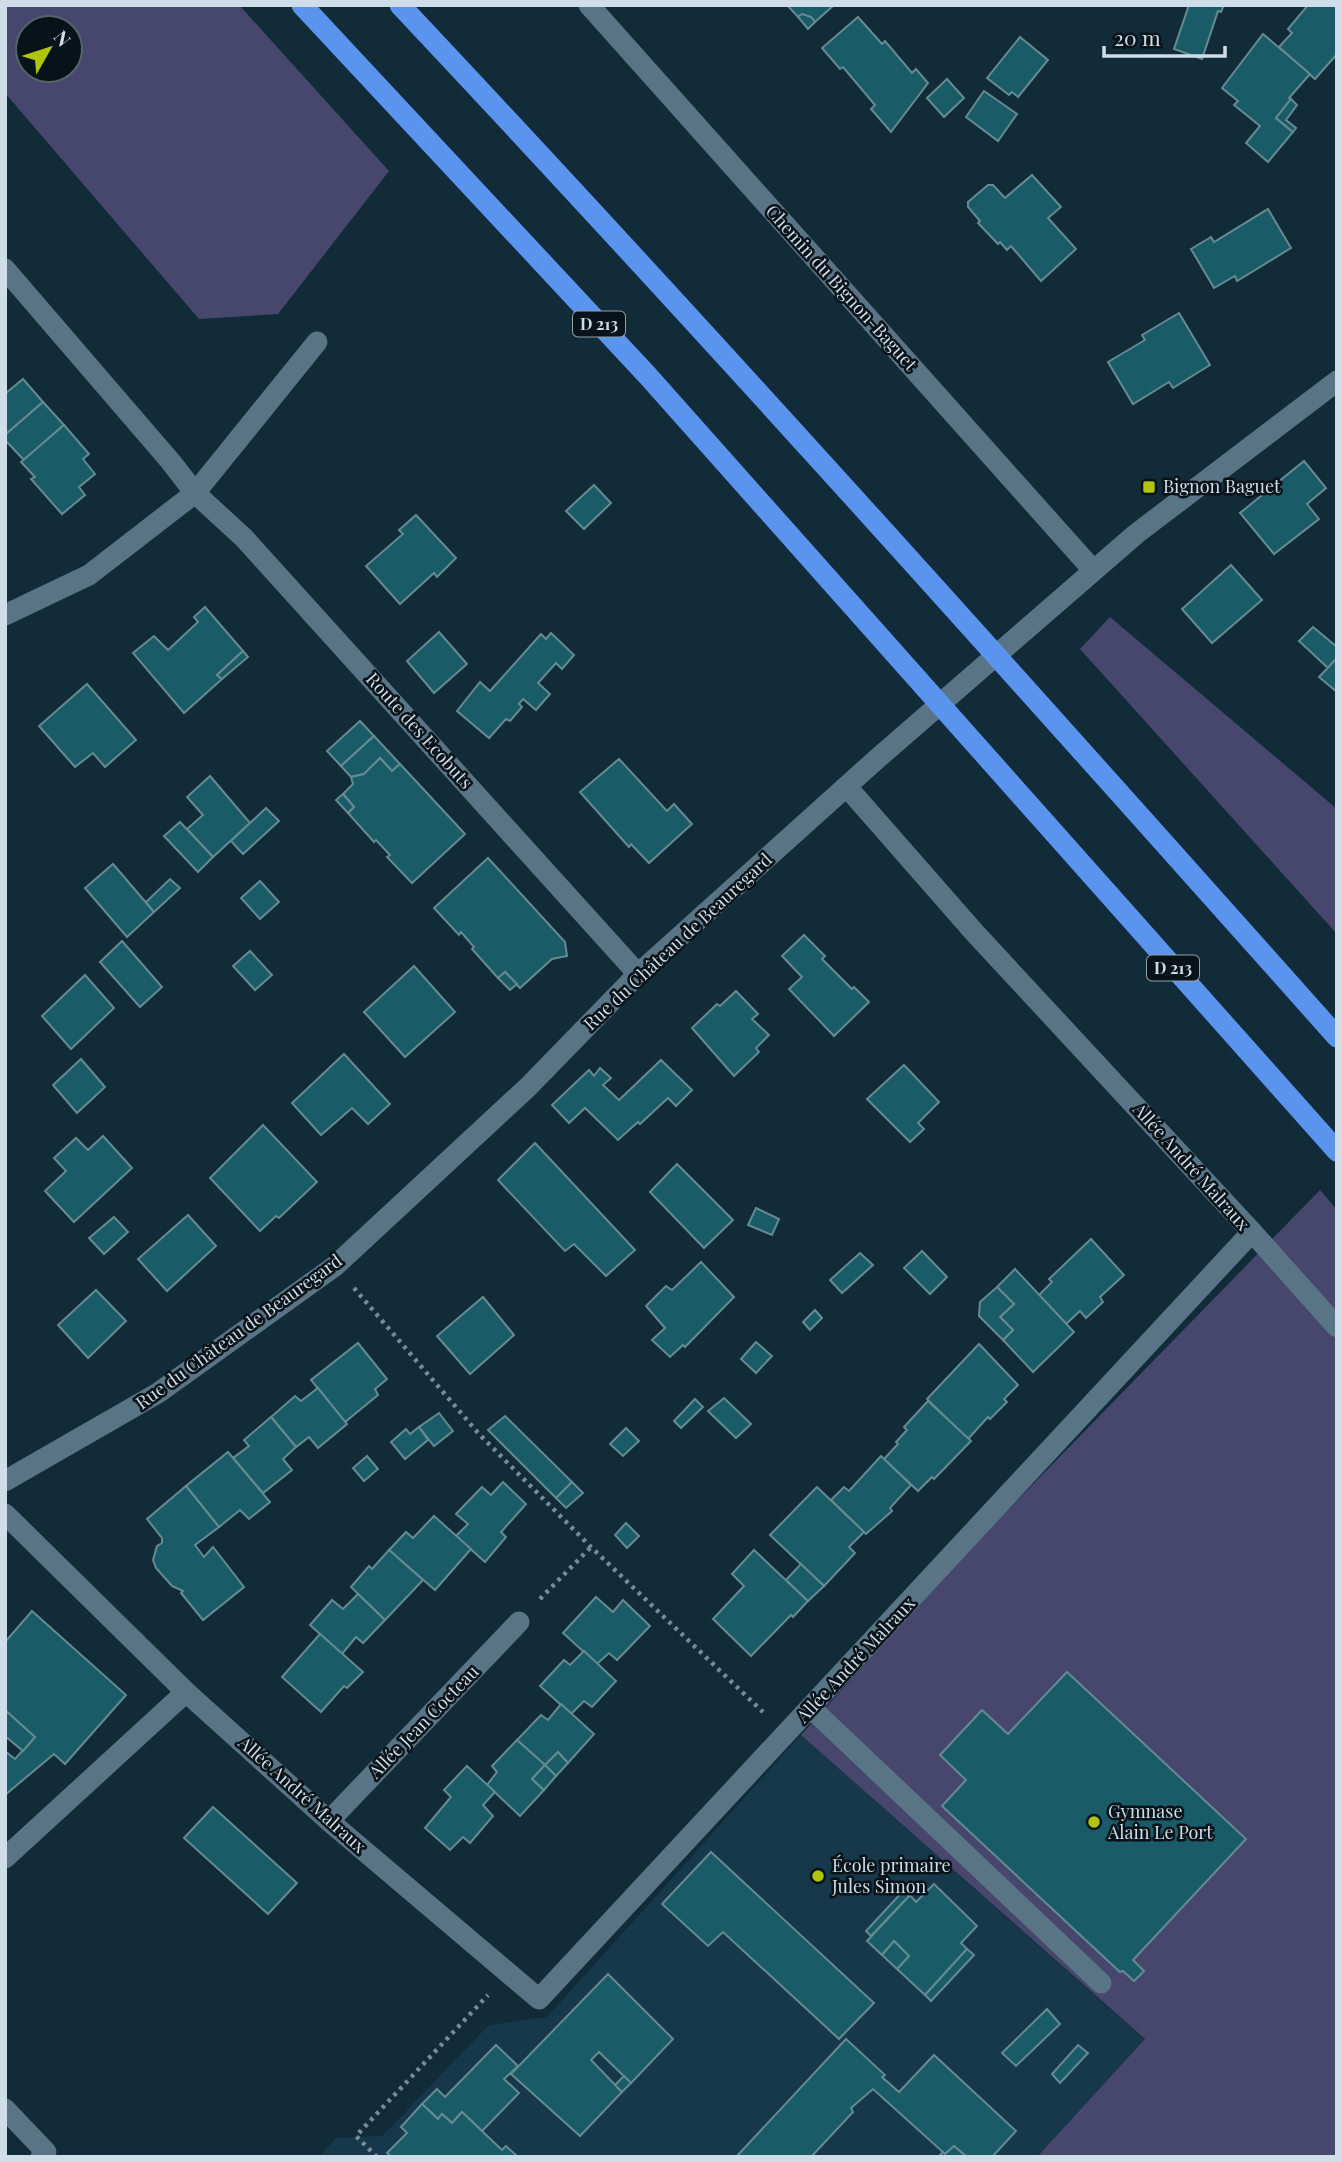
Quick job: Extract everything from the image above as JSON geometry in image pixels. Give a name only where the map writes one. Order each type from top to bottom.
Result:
[{"type":"highway","name":"D 213","points":[[302,5],[648,376],[1337,1151]]},
{"type":"highway","points":[[400,5],[569,185],[1070,737],[1337,1037]]},
{"type":"street","name":"Chemin du Bignon-Baguet","points":[[589,5],[1093,570]]},
{"type":"street","name":"Route des Ecobuts","points":[[5,269],[172,462],[195,493],[244,538],[638,974]]},
{"type":"street","points":[[5,615],[89,575],[195,493],[317,342]]},
{"type":"street","name":"Rue du Château de Beauregard","points":[[5,1481],[158,1394],[335,1266],[528,1087],[638,974],[847,787],[1136,534],[1337,381]]},
{"type":"street","name":"Allée André Malraux","points":[[5,1514],[186,1692],[329,1821],[539,1999],[1252,1233],[974,932],[847,787]]},
{"type":"street","points":[[1252,1233],[1337,1327]]},
{"type":"street","name":"Allée Jean Cocteau","points":[[329,1821],[519,1622]]},
{"type":"street","points":[[5,1858],[186,1692]]},
{"type":"street","points":[[811,1708],[1101,1983]]},
{"type":"street","points":[[5,2109],[46,2152],[41,2157]]},
{"type":"path","points":[[335,1266],[478,1434],[725,1678],[787,1734]]},
{"type":"path","points":[[519,1622],[591,1547]]},
{"type":"path","points":[[377,2157],[356,2136],[508,1974]]},
{"type":"shaded area","points":[[5,5],[239,5],[389,171],[278,314],[199,319],[5,93]]},
{"type":"shaded area","points":[[1110,617],[1337,809],[1337,934],[1080,649]]},
{"type":"shaded area","points":[[1320,1190],[1337,1210],[1337,2157],[1037,2157],[1145,2039],[801,1735],[956,1563]]},
{"type":"shaded area","name":"École primaire Jules Simon","points":[[801,1735],[1145,2040],[1037,2157],[319,2157],[336,2138],[382,2136],[489,2025],[547,2017]]},
{"type":"building","points":[[787,5],[834,5],[815,22],[811,17],[802,14],[798,17]]},
{"type":"building","points":[[1189,5],[1224,5],[1221,12],[1218,11],[1202,59],[1174,49]]},
{"type":"building","points":[[1308,5],[1337,7],[1337,54],[1315,79],[1279,47],[1292,33],[1288,29]]},
{"type":"building","points":[[802,14],[811,17],[815,22],[808,29],[798,17]]},
{"type":"building","points":[[858,17],[882,44],[885,41],[912,73],[916,69],[928,83],[891,132],[871,109],[875,105],[843,67],[840,69],[822,48]]},
{"type":"building","points":[[1263,34],[1310,74],[1276,118],[1293,132],[1268,162],[1246,143],[1260,126],[1234,105],[1238,101],[1222,88]]},
{"type":"building","points":[[1020,37],[1048,60],[1018,97],[1012,92],[1009,95],[987,78]]},
{"type":"building","points":[[947,79],[964,98],[944,117],[927,98]]},
{"type":"building","points":[[984,91],[1017,114],[998,141],[966,117]]},
{"type":"building","points":[[1291,99],[1297,105],[1286,120],[1296,128],[1293,132],[1276,118]]},
{"type":"building","points":[[1032,175],[1061,207],[1048,218],[1076,249],[1041,281],[1011,246],[1007,250],[1000,242],[998,244],[978,223],[980,221],[968,207],[968,202],[988,185],[993,185],[1005,198]]},
{"type":"building","points":[[1268,209],[1291,248],[1237,281],[1235,276],[1214,288],[1191,249],[1211,237],[1214,242]]},
{"type":"building","points":[[1179,313],[1210,365],[1173,388],[1169,382],[1133,404],[1108,362],[1145,340],[1142,335]]},
{"type":"building","points":[[23,379],[43,402],[5,435],[5,394]]},
{"type":"building","points":[[43,402],[64,425],[24,460],[5,440],[5,435]]},
{"type":"building","points":[[64,425],[89,454],[83,459],[95,474],[79,487],[85,495],[62,514],[31,479],[35,477],[21,462]]},
{"type":"building","points":[[1304,461],[1326,488],[1307,504],[1319,519],[1274,554],[1240,513]]},
{"type":"building","points":[[594,485],[611,503],[584,529],[566,511]]},
{"type":"building","points":[[416,515],[456,558],[437,577],[434,573],[400,604],[366,566],[403,534],[399,530]]},
{"type":"building","points":[[1231,565],[1262,600],[1212,643],[1182,609]]},
{"type":"building","points":[[205,607],[243,651],[217,675],[222,679],[184,713],[133,653],[154,636],[168,650],[198,622],[194,617]]},
{"type":"building","points":[[1313,627],[1337,647],[1337,658],[1328,668],[1299,641]]},
{"type":"building","points":[[439,632],[467,664],[434,693],[407,661]]},
{"type":"building","points":[[551,633],[574,655],[562,669],[556,663],[538,683],[550,694],[536,710],[523,699],[519,704],[522,707],[510,721],[506,719],[489,738],[457,711],[480,682],[490,691],[541,634],[546,639]]},
{"type":"building","points":[[243,651],[248,657],[222,679],[217,675]]},
{"type":"building","points":[[1337,658],[1337,692],[1319,677]]},
{"type":"building","points":[[87,684],[136,740],[105,767],[93,753],[75,767],[39,726]]},
{"type":"building","points":[[360,721],[374,736],[341,766],[327,751]]},
{"type":"building","points":[[374,736],[400,764],[392,771],[380,758],[364,774],[351,777],[341,766]]},
{"type":"building","points":[[380,758],[392,771],[400,764],[465,834],[412,883],[387,857],[390,855],[376,840],[374,842],[348,813],[354,807],[343,794],[353,784],[351,777],[364,774]]},
{"type":"building","points":[[619,759],[667,811],[674,804],[692,824],[649,863],[631,844],[629,847],[580,792]]},
{"type":"building","points":[[210,776],[250,823],[213,857],[187,829],[203,815],[187,797]]},
{"type":"building","points":[[343,794],[354,807],[348,813],[336,800]]},
{"type":"building","points":[[266,808],[279,821],[243,854],[231,841]]},
{"type":"building","points":[[180,822],[213,857],[198,872],[164,836]]},
{"type":"building","points":[[488,858],[565,942],[567,956],[552,959],[520,988],[505,972],[498,978],[461,932],[459,935],[434,908]]},
{"type":"building","points":[[113,864],[154,912],[127,937],[85,888]]},
{"type":"building","points":[[170,879],[180,888],[154,912],[146,902]]},
{"type":"building","points":[[260,881],[279,902],[260,919],[241,898]]},
{"type":"building","points":[[804,935],[825,956],[822,959],[869,1002],[834,1036],[789,989],[802,977],[782,956]]},
{"type":"building","points":[[122,941],[162,987],[140,1007],[100,962]]},
{"type":"building","points":[[250,951],[272,975],[255,990],[233,966]]},
{"type":"building","points":[[414,966],[455,1012],[405,1057],[364,1012]]},
{"type":"building","points":[[505,972],[517,984],[510,990],[498,978]]},
{"type":"building","points":[[85,975],[114,1008],[71,1049],[42,1016]]},
{"type":"building","points":[[736,991],[758,1014],[752,1019],[769,1035],[756,1048],[759,1052],[734,1076],[692,1028],[717,1004],[720,1006]]},
{"type":"building","points":[[344,1054],[390,1104],[368,1124],[352,1108],[321,1135],[292,1103]]},
{"type":"building","points":[[81,1059],[105,1087],[77,1113],[53,1085]]},
{"type":"building","points":[[661,1060],[692,1090],[676,1106],[668,1098],[618,1140],[585,1108],[569,1123],[552,1105],[589,1070],[594,1076],[600,1068],[611,1078],[603,1085],[619,1100]]},
{"type":"building","points":[[904,1065],[939,1102],[918,1123],[924,1129],[910,1142],[867,1099]]},
{"type":"building","points":[[263,1125],[317,1182],[279,1218],[276,1216],[260,1231],[210,1178]]},
{"type":"building","points":[[103,1136],[132,1168],[74,1222],[45,1191],[66,1171],[54,1158],[76,1138],[88,1150]]},
{"type":"building","points":[[535,1143],[635,1250],[606,1276],[574,1244],[565,1251],[498,1180]]},
{"type":"building","points":[[677,1164],[733,1220],[704,1248],[650,1192]]},
{"type":"building","points":[[756,1208],[779,1219],[772,1235],[748,1225]]},
{"type":"building","points":[[188,1215],[216,1246],[167,1291],[138,1259]]},
{"type":"building","points":[[114,1217],[128,1232],[104,1254],[89,1238]]},
{"type":"building","points":[[1091,1239],[1124,1275],[1100,1297],[1103,1302],[1086,1318],[1080,1311],[1066,1324],[1039,1295],[1052,1282],[1049,1279]]},
{"type":"building","points":[[922,1251],[947,1277],[930,1294],[904,1268]]},
{"type":"building","points":[[860,1253],[873,1265],[842,1293],[830,1280]]},
{"type":"building","points":[[701,1262],[734,1297],[685,1347],[683,1345],[670,1357],[652,1340],[665,1328],[646,1306],[666,1286],[672,1290]]},
{"type":"building","points":[[1015,1269],[1074,1332],[1033,1372],[1003,1340],[1013,1330],[1000,1317],[1014,1304],[997,1287]]},
{"type":"building","points":[[997,1287],[1014,1304],[1000,1317],[1013,1330],[1003,1340],[979,1316],[980,1302]]},
{"type":"building","points":[[96,1290],[126,1321],[88,1358],[58,1325]]},
{"type":"building","points":[[483,1297],[514,1335],[470,1374],[437,1336]]},
{"type":"building","points":[[815,1310],[822,1318],[810,1330],[803,1322]]},
{"type":"building","points":[[756,1342],[772,1356],[756,1373],[741,1359]]},
{"type":"building","points":[[358,1343],[387,1379],[375,1389],[378,1395],[345,1422],[311,1380]]},
{"type":"building","points":[[979,1344],[1018,1385],[1004,1399],[1007,1402],[990,1419],[988,1417],[968,1439],[927,1399]]},
{"type":"building","points":[[318,1388],[347,1424],[318,1448],[309,1437],[296,1447],[271,1417],[295,1396],[301,1401]]},
{"type":"building","points":[[724,1398],[751,1424],[736,1438],[708,1411]]},
{"type":"building","points":[[695,1399],[703,1407],[681,1428],[674,1421]]},
{"type":"building","points":[[928,1401],[971,1441],[934,1479],[932,1477],[918,1491],[884,1459],[907,1430],[904,1427]]},
{"type":"building","points":[[439,1413],[453,1431],[434,1446],[419,1427]]},
{"type":"building","points":[[505,1416],[572,1482],[556,1498],[488,1430]]},
{"type":"building","points":[[271,1417],[296,1447],[283,1459],[292,1470],[263,1493],[233,1458],[249,1446],[244,1440]]},
{"type":"building","points":[[419,1427],[428,1440],[405,1459],[391,1442],[406,1429],[410,1434]]},
{"type":"building","points":[[626,1428],[639,1441],[623,1456],[610,1444]]},
{"type":"building","points":[[228,1452],[270,1502],[249,1519],[240,1510],[219,1527],[186,1486]]},
{"type":"building","points":[[367,1456],[378,1469],[364,1481],[353,1468]]},
{"type":"building","points":[[881,1456],[911,1485],[890,1508],[892,1511],[866,1534],[831,1500],[844,1487],[849,1491]]},
{"type":"building","points":[[503,1482],[526,1504],[501,1532],[506,1537],[485,1562],[456,1536],[468,1524],[456,1514],[482,1487],[491,1495]]},
{"type":"building","points":[[572,1482],[583,1493],[566,1508],[556,1498]]},
{"type":"building","points":[[186,1486],[219,1527],[195,1545],[204,1557],[213,1547],[244,1587],[203,1620],[181,1593],[183,1591],[172,1586],[156,1568],[153,1560],[162,1538],[147,1519]]},
{"type":"building","points":[[817,1487],[864,1532],[849,1547],[855,1553],[824,1586],[770,1535]]},
{"type":"building","points":[[434,1516],[471,1549],[435,1590],[389,1550],[406,1532],[413,1538]]},
{"type":"building","points":[[626,1523],[639,1536],[627,1548],[615,1535]]},
{"type":"building","points":[[389,1550],[423,1580],[385,1620],[351,1587],[369,1566],[372,1569]]},
{"type":"building","points":[[754,1550],[808,1601],[751,1656],[713,1619],[744,1586],[732,1574]]},
{"type":"building","points":[[801,1564],[824,1586],[808,1601],[786,1580]]},
{"type":"building","points":[[358,1594],[385,1620],[363,1643],[356,1637],[342,1654],[310,1625],[332,1600],[343,1609]]},
{"type":"building","points":[[596,1597],[613,1612],[623,1600],[650,1626],[617,1660],[609,1653],[597,1664],[563,1633]]},
{"type":"building","points":[[32,1611],[126,1695],[65,1764],[54,1754],[5,1795],[5,1751],[15,1759],[35,1737],[5,1710],[5,1642]]},
{"type":"building","points":[[320,1634],[363,1672],[347,1688],[344,1686],[321,1712],[282,1677]]},
{"type":"building","points":[[584,1651],[616,1681],[592,1707],[584,1701],[571,1714],[540,1686],[564,1660],[570,1665]]},
{"type":"building","name":"Gymnase Alain Le Port","points":[[1067,1672],[1246,1839],[1133,1960],[1144,1971],[1134,1981],[1123,1971],[1120,1972],[942,1806],[966,1780],[940,1755],[982,1710],[1008,1734]]},
{"type":"building","points":[[561,1704],[594,1734],[568,1763],[558,1752],[545,1765],[517,1740],[541,1715],[548,1720]]},
{"type":"building","points":[[5,1710],[35,1737],[23,1751],[5,1736]]},
{"type":"building","points":[[517,1740],[545,1765],[532,1779],[544,1790],[520,1816],[487,1785],[497,1772],[492,1766]]},
{"type":"building","points":[[558,1752],[568,1763],[556,1776],[545,1765]]},
{"type":"building","points":[[545,1765],[556,1776],[544,1790],[532,1779]]},
{"type":"building","points":[[467,1766],[495,1792],[483,1805],[493,1816],[470,1843],[463,1837],[450,1850],[425,1828],[451,1797],[444,1790]]},
{"type":"building","points":[[213,1807],[297,1883],[268,1914],[184,1838]]},
{"type":"building","points":[[711,1852],[874,2003],[839,2039],[723,1932],[708,1946],[662,1904]]},
{"type":"building","points":[[934,1884],[977,1926],[961,1943],[967,1949],[925,1995],[897,1969],[909,1956],[894,1941],[882,1955],[867,1941],[910,1895],[916,1902]]},
{"type":"building","points":[[905,1889],[910,1895],[871,1936],[866,1931]]},
{"type":"building","points":[[894,1941],[909,1956],[897,1969],[882,1955]]},
{"type":"building","points":[[967,1949],[974,1955],[931,2001],[925,1995]]},
{"type":"building","points":[[608,1974],[673,2039],[631,2083],[599,2052],[591,2060],[622,2092],[580,2136],[511,2074]]},
{"type":"building","points":[[1047,2009],[1060,2024],[1016,2066],[1002,2053]]},
{"type":"building","points":[[846,2039],[885,2075],[882,2077],[899,2092],[934,2055],[1016,2131],[992,2157],[967,2157],[954,2146],[945,2154],[873,2089],[851,2108],[853,2112],[811,2157],[736,2157]]},
{"type":"building","points":[[496,2045],[518,2066],[504,2079],[519,2093],[482,2131],[462,2112],[452,2123],[442,2114],[438,2119],[422,2104],[437,2089],[445,2097]]},
{"type":"building","points":[[1078,2045],[1088,2053],[1060,2083],[1052,2074]]},
{"type":"building","points":[[624,2076],[631,2083],[622,2092],[615,2085]]},
{"type":"building","points":[[422,2104],[438,2119],[442,2114],[452,2123],[462,2112],[502,2150],[506,2146],[518,2157],[392,2157],[387,2153],[407,2133],[401,2127]]},
{"type":"building","points":[[954,2146],[967,2157],[938,2157],[943,2152],[945,2154]]},
{"type":"place","name":"Bignon Baguet","points":[[1149,487]]},
{"type":"place","name":"Gymnase Alain Le Port","points":[[1094,1822]]},
{"type":"place","name":"École primaire Jules Simon","points":[[818,1876]]}]
